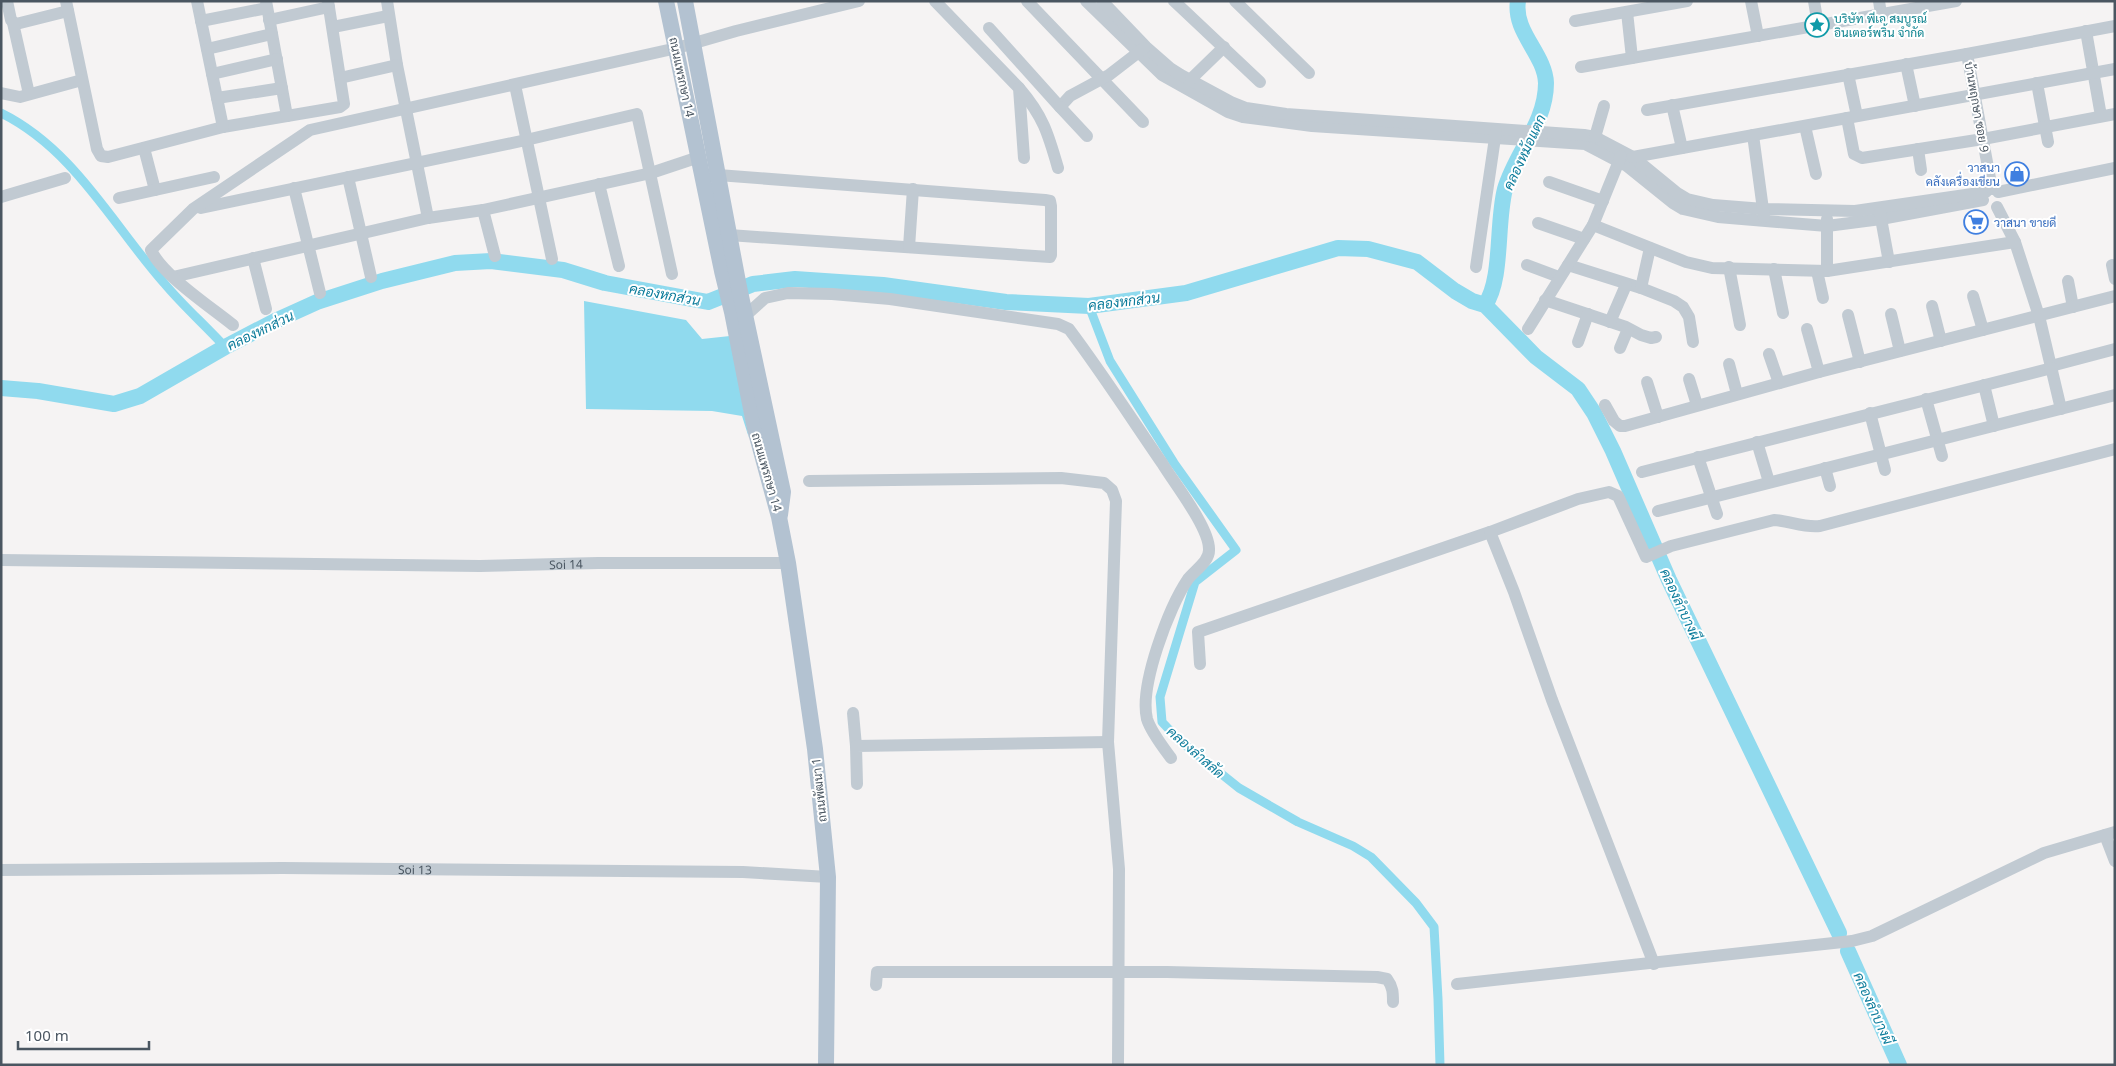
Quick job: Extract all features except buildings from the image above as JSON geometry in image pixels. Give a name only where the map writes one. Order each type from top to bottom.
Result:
[{"type":"main road","name":"ถนนแพรกษา 14","points":[[666,1],[699,157],[711,176],[730,235],[729,271]]},
{"type":"main road","name":"ถนนแพรกษา 14","points":[[685,1],[693,43],[711,176],[729,271],[740,312],[755,429],[772,496],[780,517]]},
{"type":"main road","name":"ถนนพัฒนา 1","points":[[780,517],[815,749],[828,877],[826,1065]]},
{"type":"street","points":[[7,1],[29,94]]},
{"type":"street","points":[[198,1],[223,128]]},
{"type":"street","points":[[387,1],[396,65],[428,218]]},
{"type":"street","points":[[233,325],[173,277],[151,250],[194,209],[310,130],[677,48],[859,1]]},
{"type":"street","points":[[935,1],[1035,106],[1047,129],[1058,168]]},
{"type":"street","points":[[1027,1],[1143,122]]},
{"type":"street","points":[[1086,1],[1142,49],[1170,68],[1231,102],[1284,118]]},
{"type":"street","points":[[1102,1],[1171,82],[1228,112],[1243,116],[1495,134],[1595,137],[1687,199],[1827,226],[2115,168]]},
{"type":"street","points":[[1174,1],[1260,82]]},
{"type":"street","points":[[1234,1],[1309,73]]},
{"type":"street","points":[[1575,21],[1687,1]]},
{"type":"street","points":[[1751,1],[1758,36]]},
{"type":"street","points":[[1814,1],[1818,25]]},
{"type":"street","points":[[1879,1],[1881,14]]},
{"type":"street","points":[[1581,67],[1951,2]]},
{"type":"street","points":[[13,23],[67,6],[97,149],[101,156],[108,157],[223,128],[340,107],[344,104],[334,27],[329,4],[267,10],[202,21]]},
{"type":"street","points":[[267,10],[287,116]]},
{"type":"street","points":[[1626,12],[1632,58]]},
{"type":"street","points":[[334,27],[388,16]]},
{"type":"street","points":[[1647,110],[2115,26]]},
{"type":"street","points":[[988,28],[1087,136]]},
{"type":"street","points":[[2086,31],[2092,74],[2101,116]]},
{"type":"street","points":[[207,49],[272,34]]},
{"type":"street","points":[[1191,79],[1224,47]]},
{"type":"street","points":[[1060,107],[1070,96],[1122,66],[1142,49]]},
{"type":"street","name":"บ้านพฤกษา ซอย 9","points":[[1967,54],[1983,139],[1990,193],[2001,198],[1997,207],[2016,242]]},
{"type":"street","points":[[212,74],[276,60]]},
{"type":"street","points":[[1906,64],[1915,106]]},
{"type":"street","points":[[340,78],[396,65]]},
{"type":"street","points":[[1551,137],[1585,144],[1625,157],[2115,69]]},
{"type":"street","points":[[1848,74],[1854,154],[1862,158],[1983,139],[2115,114]]},
{"type":"street","points":[[1,93],[20,97],[82,80]]},
{"type":"street","points":[[2037,83],[2048,142]]},
{"type":"street","points":[[515,85],[552,259]]},
{"type":"street","points":[[218,98],[282,88]]},
{"type":"street","points":[[1019,88],[1024,158]]},
{"type":"street","points":[[1672,105],[1682,148]]},
{"type":"street","points":[[1595,137],[1604,106]]},
{"type":"street","points":[[194,209],[526,140],[637,114],[672,274]]},
{"type":"street","points":[[1805,126],[1816,174]]},
{"type":"street","points":[[1476,267],[1495,134]]},
{"type":"street","points":[[1752,135],[1764,215]]},
{"type":"street","points":[[144,148],[155,190]]},
{"type":"street","points":[[1918,149],[1921,170]]},
{"type":"street","points":[[173,277],[361,232],[428,218],[483,210],[650,173],[699,157]]},
{"type":"street","points":[[1528,329],[1592,225],[1625,157]]},
{"type":"street","points":[[711,176],[913,189],[1050,201],[1052,256],[1045,258],[730,235]]},
{"type":"street","points":[[119,198],[214,177]]},
{"type":"street","points":[[348,177],[371,278]]},
{"type":"street","points":[[1,197],[65,178]]},
{"type":"street","points":[[1549,182],[1603,201]]},
{"type":"street","points":[[599,184],[619,266]]},
{"type":"street","points":[[294,188],[320,293]]},
{"type":"street","points":[[909,247],[913,189]]},
{"type":"street","points":[[483,210],[495,256]]},
{"type":"street","points":[[1764,215],[1826,211],[1855,211],[1880,214]]},
{"type":"street","points":[[1823,298],[1822,271],[1827,226],[1826,211]]},
{"type":"street","points":[[1880,214],[1889,262]]},
{"type":"street","points":[[1538,223],[1584,239]]},
{"type":"street","points":[[1592,225],[1699,266],[1712,268],[1822,271],[2016,242],[2039,316],[2061,409]]},
{"type":"street","points":[[1641,288],[1650,248]]},
{"type":"street","points":[[253,258],[266,309]]},
{"type":"street","points":[[2112,264],[2115,279]]},
{"type":"street","points":[[1527,265],[1559,277]]},
{"type":"street","points":[[1568,265],[1641,288],[1674,301],[1683,307],[1689,317],[1693,342]]},
{"type":"street","points":[[1729,267],[1740,325]]},
{"type":"street","points":[[1774,269],[1783,313]]},
{"type":"street","points":[[2068,281],[2073,307]]},
{"type":"street","points":[[1610,322],[1626,284]]},
{"type":"street","points":[[740,312],[765,298],[788,293],[832,294],[890,299],[1058,324],[1069,329],[1188,502],[1207,537],[1210,551],[1205,561],[1188,579],[1178,596],[1154,661],[1146,690],[1148,720],[1171,758]]},
{"type":"street","points":[[1974,296],[1983,330]]},
{"type":"street","points":[[1605,405],[1614,421],[1620,426],[1819,372],[2115,296]]},
{"type":"street","points":[[1546,300],[1628,328],[1651,338],[1656,336]]},
{"type":"street","points":[[1932,306],[1941,341]]},
{"type":"street","points":[[1578,342],[1588,314]]},
{"type":"street","points":[[1890,314],[1900,351]]},
{"type":"street","points":[[1848,315],[1860,362]]},
{"type":"street","points":[[1620,348],[1628,328]]},
{"type":"street","points":[[1807,329],[1819,372]]},
{"type":"street","points":[[1642,472],[1984,385],[2115,349]]},
{"type":"street","points":[[1769,354],[1779,383]]},
{"type":"street","points":[[1729,364],[1737,394]]},
{"type":"street","points":[[1689,379],[1697,405]]},
{"type":"street","points":[[1648,382],[1658,417]]},
{"type":"street","points":[[1984,385],[1994,426]]},
{"type":"street","points":[[1658,511],[2115,395]]},
{"type":"street","points":[[1926,399],[1942,456]]},
{"type":"street","points":[[1870,413],[1885,470]]},
{"type":"street","points":[[1757,442],[1769,482]]},
{"type":"street","points":[[1200,664],[1198,632],[1490,532],[1578,499],[1609,492],[1618,496],[1646,557],[1671,546],[1774,520],[1788,521],[1808,527],[1820,526],[2115,448]]},
{"type":"street","points":[[1698,457],[1717,514]]},
{"type":"street","points":[[1825,468],[1830,486]]},
{"type":"street","points":[[809,480],[1058,478],[1104,483],[1112,490],[1116,501],[1108,742],[1119,870],[1118,1065]]},
{"type":"street","points":[[1490,532],[1514,592],[1552,700],[1654,964]]},
{"type":"street","name":"Soi 14","points":[[1,560],[345,565],[788,563]]},
{"type":"street","points":[[853,713],[857,784]]},
{"type":"street","points":[[856,746],[1108,742]]},
{"type":"street","points":[[1458,984],[1823,945],[1872,936],[2044,853],[2110,833],[2115,861]]},
{"type":"street","name":"Soi 13","points":[[1,870],[282,868],[743,872],[828,877]]},
{"type":"street","points":[[876,985],[877,966],[1377,977],[1387,979],[1391,984],[1393,1002]]},
{"type":"water","points":[[584,301],[686,320],[702,339],[730,336],[749,438],[742,416],[712,411],[586,409]]},
{"type":"waterway","name":"คลองหม้อแตก","points":[[1485,305],[1491,294],[1497,266],[1502,203],[1505,189],[1516,162],[1536,124],[1545,98],[1546,83],[1544,72],[1520,23],[1518,1]]},
{"type":"waterway","points":[[1,113],[27,128],[50,146],[71,167],[164,283],[225,347]]},
{"type":"waterway","name":"คลองหกส่วน","points":[[1,388],[38,391],[114,404],[140,396],[225,347],[317,302],[382,281],[455,263],[491,261],[563,270],[605,283],[708,302],[753,284],[795,279],[883,285],[1006,302],[1089,306],[1186,293],[1338,248],[1368,249],[1417,262],[1455,291],[1472,301],[1485,305],[1536,357],[1578,389],[1594,413],[1613,451],[1669,580],[1839,933]]},
{"type":"waterway","name":"คลองลำสลัด","points":[[1089,306],[1110,361],[1174,463],[1236,550],[1195,582],[1160,697],[1162,722],[1179,740],[1239,788],[1298,822],[1353,846],[1371,857],[1416,903],[1434,927],[1440,1065]]},
{"type":"waterway","name":"คลองลำบางผี","points":[[1848,951],[1899,1065]]},
{"type":"place","name":"บริษัท พีเอ สมบูรณ์ อินเตอร์พริ้น จำกัด","points":[[1817,25]]},
{"type":"place","name":"วาสนา คลังเครื่องเขียน","points":[[2017,174]]},
{"type":"place","name":"วาสนา ขายดี","points":[[1976,222]]}]
